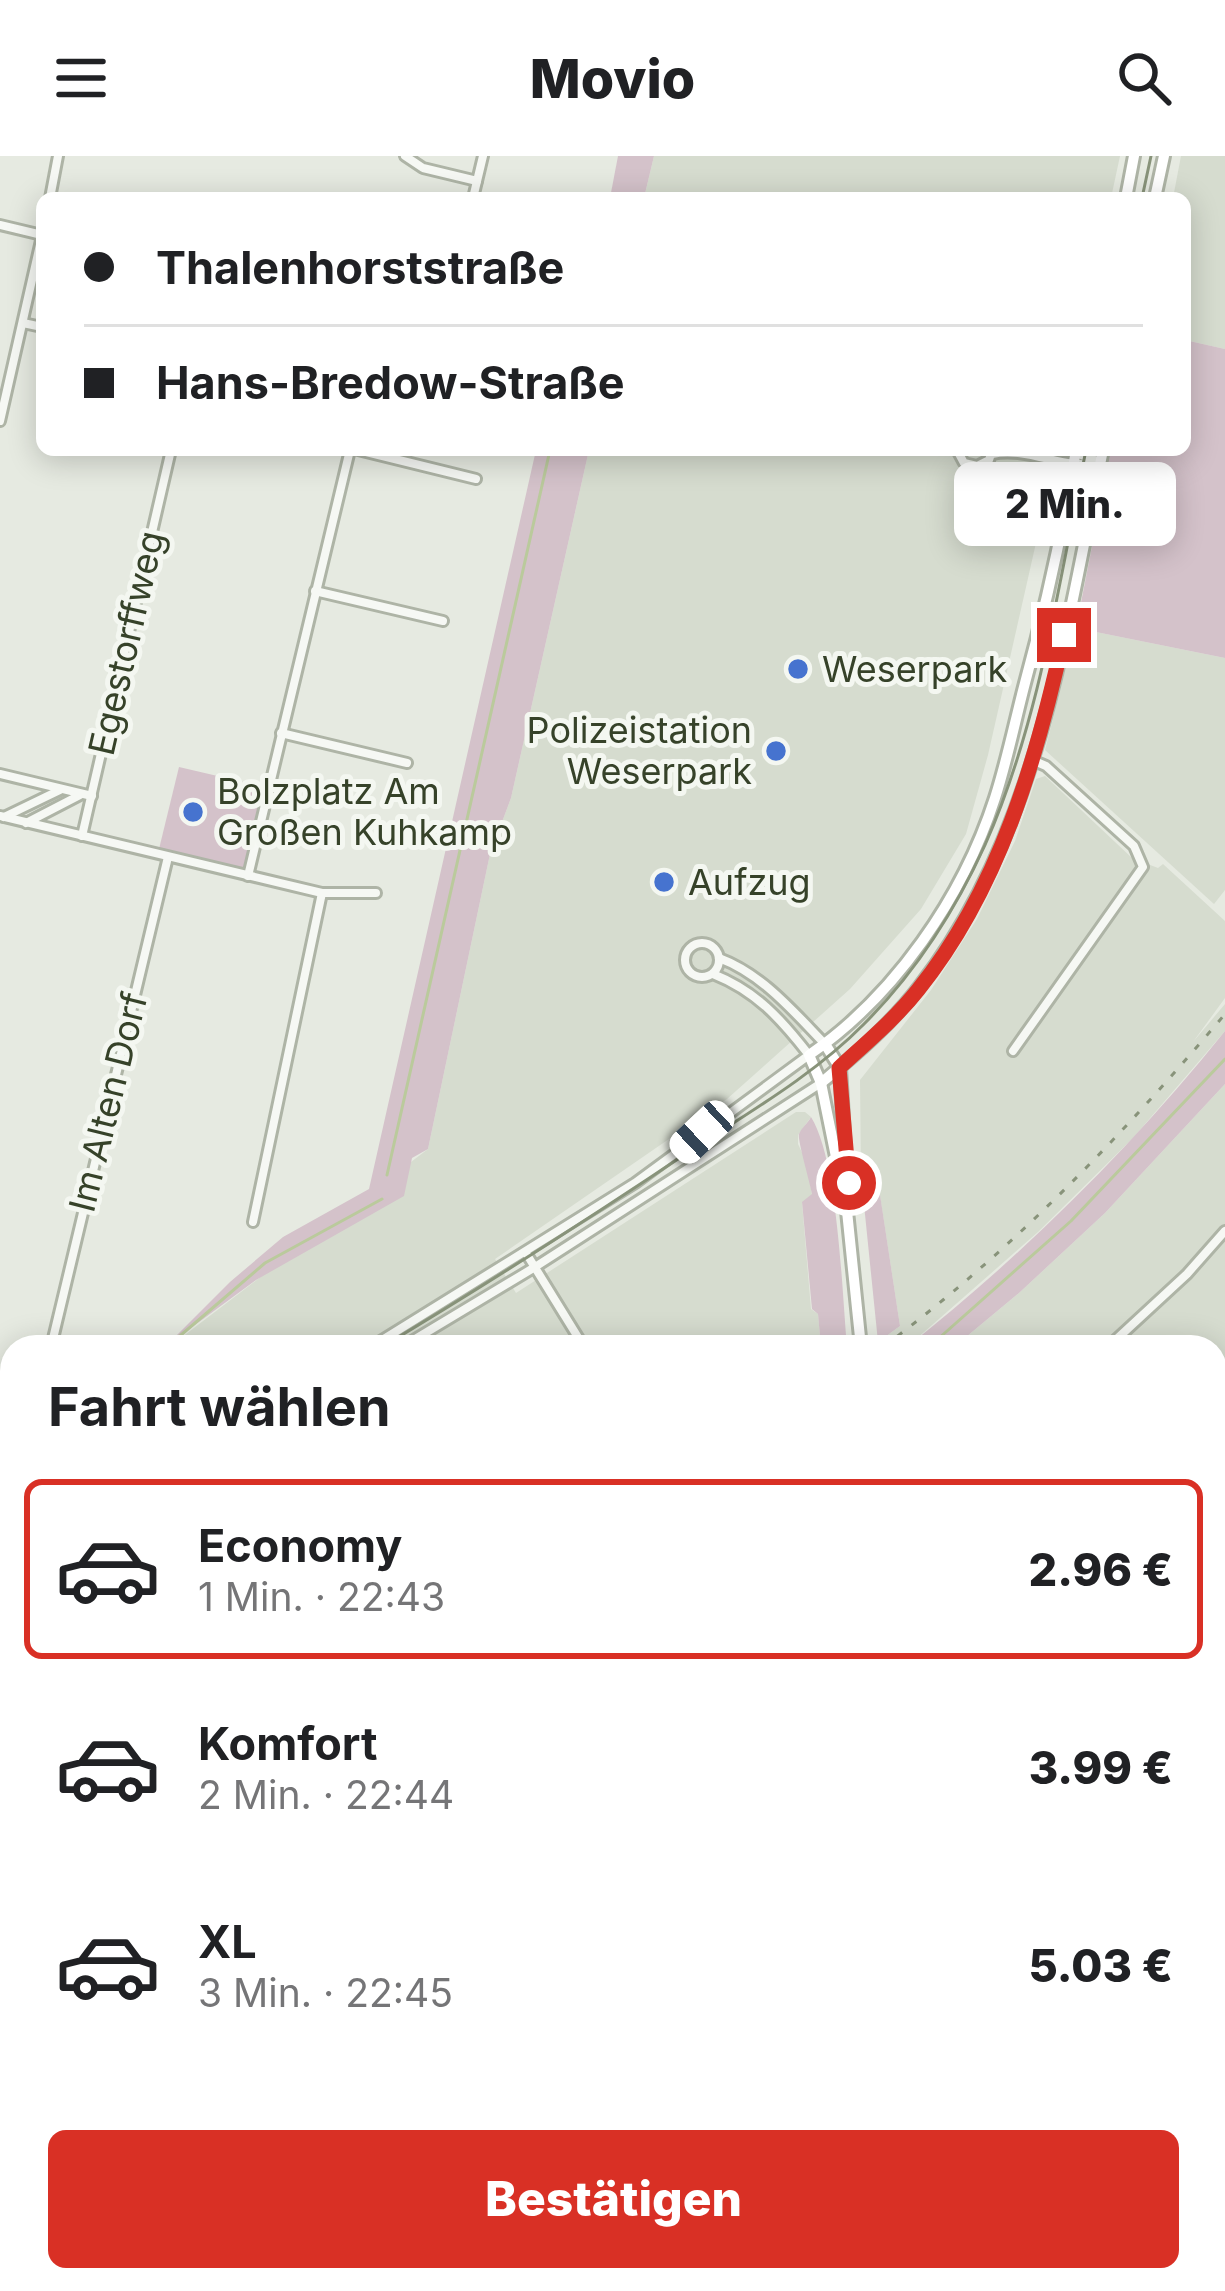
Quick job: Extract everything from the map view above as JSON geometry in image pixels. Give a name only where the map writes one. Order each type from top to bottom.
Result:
[{"type":"main road","points":[[1127,192],[1134,156]]},
{"type":"main road","points":[[1156,192],[1164,156]]},
{"type":"main road","points":[[860,1335],[847,1211],[821,1083],[809,1055],[868,1005],[919,942],[941,912],[982,833],[1051,584],[1074,456]]},
{"type":"main road","points":[[821,1083],[917,991],[952,940],[993,864],[1032,760],[1059,658],[1101,456]]},
{"type":"main road","points":[[825,1044],[839,1068],[847,1211]]},
{"type":"street","points":[[51,192],[58,156]]},
{"type":"street","points":[[405,156],[423,167],[477,182]]},
{"type":"street","points":[[474,192],[483,156]]},
{"type":"street","points":[[0,225],[36,234]]},
{"type":"street","points":[[0,421],[36,263]]},
{"type":"street","points":[[23,323],[36,326]]},
{"type":"street","name":"Egestorffweg","points":[[82,836],[87,795],[170,456]]},
{"type":"street","points":[[248,876],[315,590],[352,456]]},
{"type":"street","points":[[380,456],[476,478]]},
{"type":"street","points":[[959,456],[970,466],[984,464],[989,456]]},
{"type":"street","points":[[315,590],[442,621]]},
{"type":"street","points":[[281,733],[407,763]]},
{"type":"street","points":[[1013,1051],[1143,867],[1134,846],[1046,766],[1032,760]]},
{"type":"street","points":[[0,774],[87,795]]},
{"type":"street","points":[[2,816],[62,789]]},
{"type":"street","points":[[26,823],[87,795]]},
{"type":"street","points":[[2,816],[322,893],[376,893]]},
{"type":"street","name":"Im Alten Dorf","points":[[54,1335],[168,857]]},
{"type":"street","points":[[253,1222],[322,893]]},
{"type":"street","points":[[391,1335],[679,1153],[809,1055],[748,989],[713,974],[694,975],[685,964],[686,954],[701,943],[779,997],[825,1044]]},
{"type":"street","points":[[713,974],[719,958]]},
{"type":"street","points":[[422,1335],[535,1268],[821,1083]]},
{"type":"street","points":[[1121,1335],[1225,1231]]},
{"type":"street","points":[[526,1253],[577,1335]]},
{"type":"shaded area","points":[[618,156],[654,156],[645,192],[611,192]]},
{"type":"shaded area","points":[[654,156],[1120,156],[1112,192],[645,192]]},
{"type":"shaded area","points":[[1181,156],[1225,156],[1225,349],[1191,341],[1191,192],[1174,192]]},
{"type":"shaded area","points":[[1191,341],[1225,349],[1225,658],[1076,628],[1110,456],[1191,456]]},
{"type":"shaded area","points":[[535,456],[588,456],[511,798],[490,854],[428,1149],[412,1158],[404,1196],[256,1280],[177,1335],[283,1237],[369,1189]]},
{"type":"shaded area","points":[[588,456],[1056,456],[966,834],[921,909],[850,989],[727,1099],[495,1259],[516,1293],[796,1112],[805,1112],[811,1117],[798,1135],[798,1144],[807,1163],[812,1195],[802,1203],[811,1309],[818,1314],[820,1335],[185,1335],[428,1149],[490,854],[511,798]]},
{"type":"shaded area","points":[[1076,628],[1225,658],[1225,890],[1214,904],[1045,750]]},
{"type":"shaded area","points":[[179,767],[264,787],[244,869],[159,849]]},
{"type":"shaded area","points":[[1045,776],[1132,858],[1158,868],[1163,864],[1225,921],[1225,998],[1193,1042],[1225,1004],[1225,1031],[1133,1138],[1038,1232],[921,1335],[888,1335],[900,1326],[877,1176],[861,1175],[860,1080],[931,990],[977,919],[1015,841],[1036,779]]},
{"type":"shaded area","points":[[1225,1031],[1225,1084],[1105,1213],[968,1335],[921,1335],[1075,1198]]},
{"type":"shaded area","points":[[1225,1084],[1225,1335],[968,1335],[1019,1293],[1105,1213]]},
{"type":"shaded area","points":[[811,1117],[827,1163],[846,1335],[820,1335],[818,1314],[812,1309],[802,1202],[812,1194],[800,1132]]},
{"type":"shaded area","points":[[861,1175],[877,1175],[900,1326],[888,1335],[877,1335]]},
{"type":"waterway","points":[[387,1175],[549,456]]},
{"type":"waterway","points":[[943,1335],[1071,1221],[1225,1059]]},
{"type":"waterway","points":[[181,1335],[265,1263],[382,1199]]},
{"type":"tram line","points":[[1143,192],[1151,156]]},
{"type":"tram line","points":[[401,1335],[783,1090],[845,1042],[900,984],[961,894],[1004,798],[1046,650],[1085,456]]},
{"type":"railway","points":[[898,1335],[976,1272],[1063,1191],[1225,1014]]},
{"type":"place","name":"Weserpark","points":[[798,669]]},
{"type":"place","name":"Polizeistation Weserpark","points":[[776,751]]},
{"type":"place","name":"Bolzplatz Am Großen Kuhkamp","points":[[193,812]]},
{"type":"place","name":"Aufzug","points":[[664,882]]},
{"type":"route","points":[[849,1183],[839,1068],[917,991],[978,894],[1017,805],[1064,635]]}]
